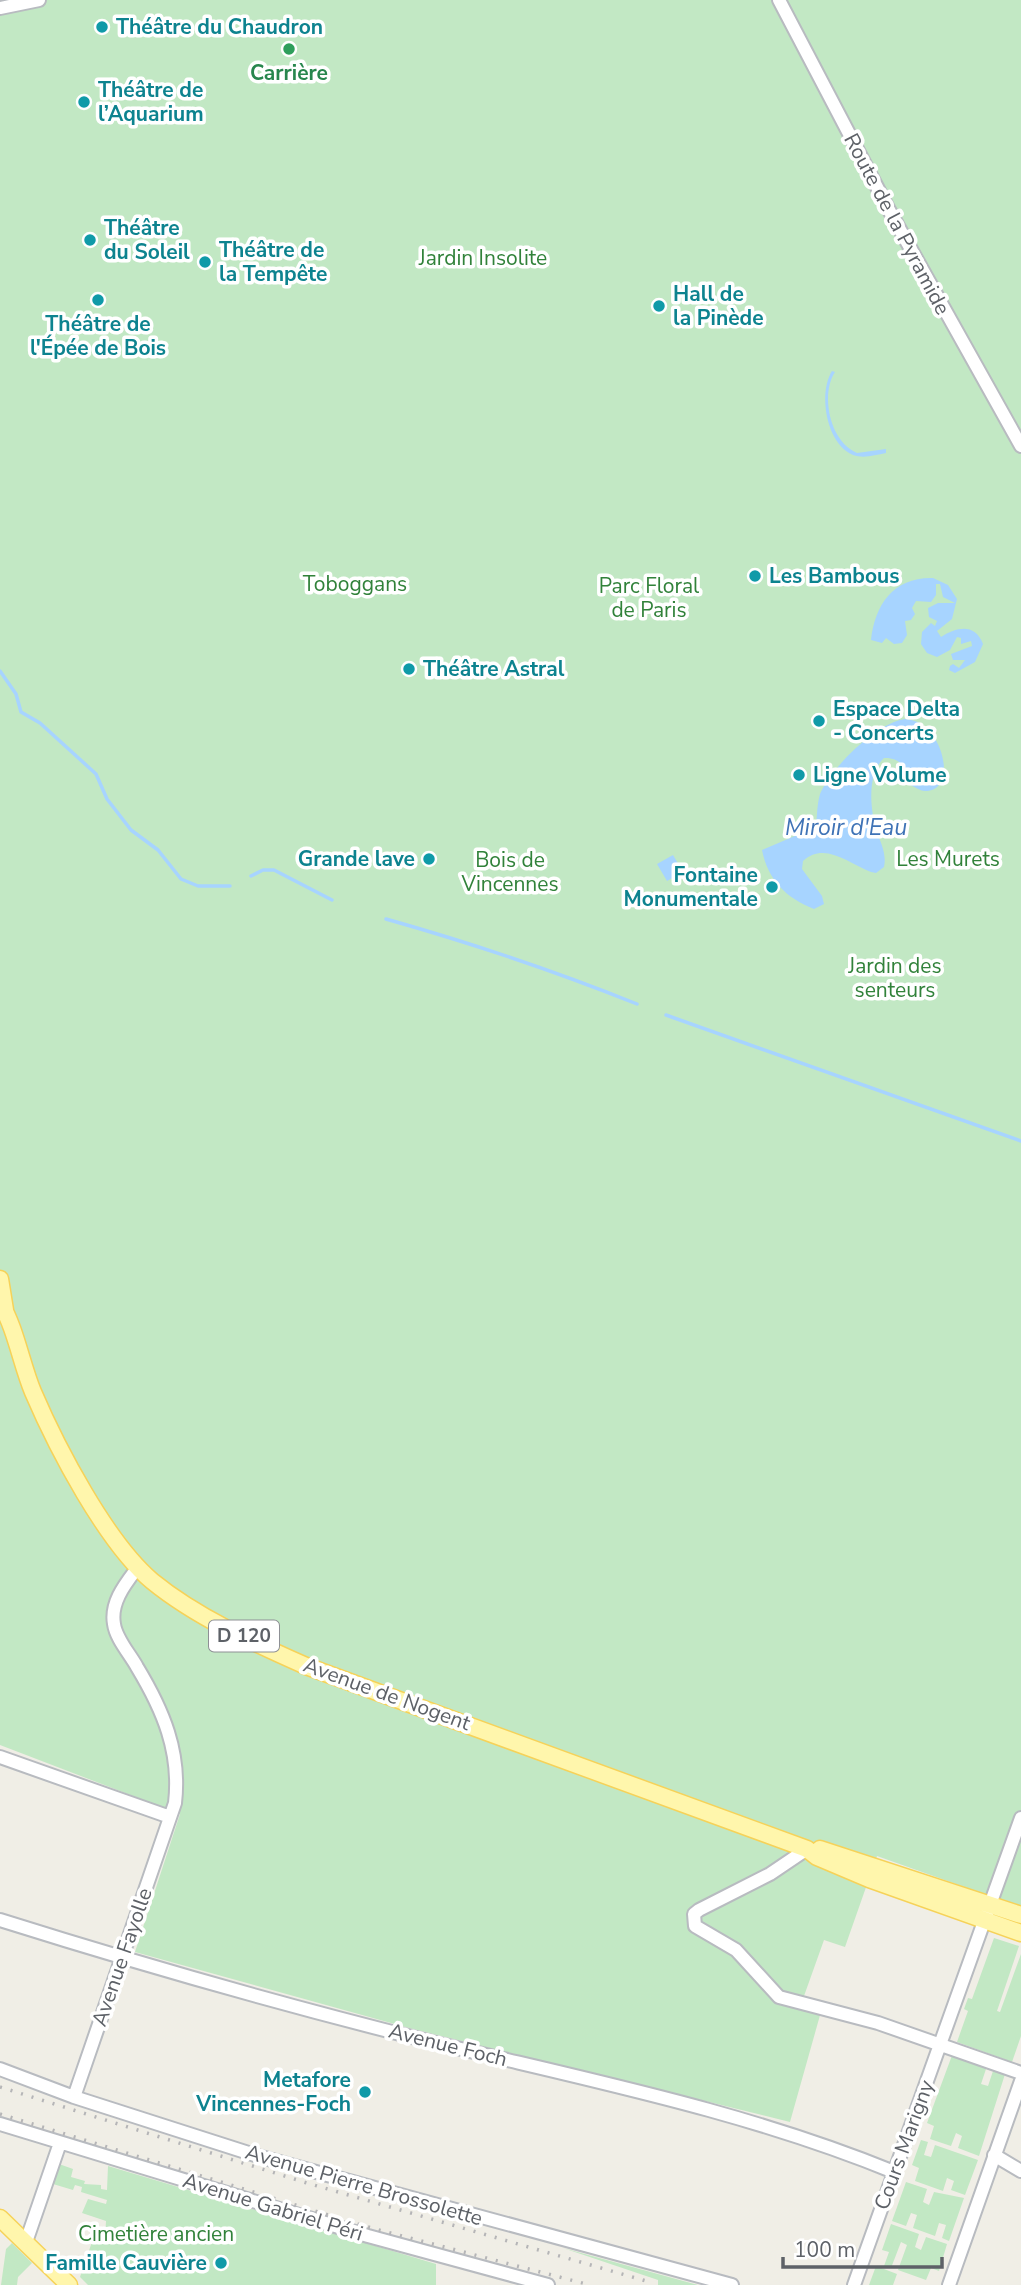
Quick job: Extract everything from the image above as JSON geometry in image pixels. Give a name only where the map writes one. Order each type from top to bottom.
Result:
[{"type":"main road","name":"Avenue de Nogent","points":[[1,1278],[2,1306],[33,1391],[68,1462],[138,1567],[160,1587],[254,1642],[306,1666],[807,1849],[817,1857],[869,1879],[989,1907]]},
{"type":"main road","name":"D 120","points":[[989,1907],[1021,1915]]},
{"type":"main road","name":"D 120","points":[[989,1907],[1021,1933]]},
{"type":"main road","points":[[0,2218],[69,2285]]},
{"type":"street","points":[[0,8],[39,0]]},
{"type":"street","name":"Route de la Pyramide","points":[[779,0],[889,210],[1021,446]]},
{"type":"street","name":"Avenue Fayolle","points":[[74,2097],[170,1817],[177,1783],[173,1743],[153,1693],[114,1624],[117,1599],[138,1567]]},
{"type":"street","points":[[0,1757],[170,1817]]},
{"type":"street","name":"Cours Marigny","points":[[854,2285],[1021,1818]]},
{"type":"street","points":[[807,1849],[770,1874],[699,1910],[693,1921],[700,1930],[736,1950],[779,1997],[941,2044],[1021,2073]]},
{"type":"street","name":"Avenue Foch","points":[[0,1920],[122,1958],[382,2030],[698,2104],[779,2129],[894,2172]]},
{"type":"street","name":"Avenue Pierre Brossolette","points":[[0,2069],[74,2097],[271,2160],[732,2285]]},
{"type":"street","points":[[949,2285],[1021,2081]]},
{"type":"street","name":"Avenue Gabriel Péri","points":[[0,2124],[368,2236],[548,2285]]},
{"type":"street","points":[[26,2242],[60,2143]]},
{"type":"street","points":[[994,2155],[1021,2171]]},
{"type":"green space","name":"Bois de Vincennes","points":[[0,0],[1021,0],[1021,1907],[877,1856],[845,1947],[824,1940],[804,1996],[824,2001],[790,2122],[409,2028],[135,1952],[180,1814],[0,1745]]},
{"type":"green space","points":[[994,1938],[1019,1946],[997,2011],[1000,2012],[1021,1954],[1021,2036],[1012,2062],[957,2042],[968,2011],[964,2009],[968,1998],[972,1999]]},
{"type":"green space","points":[[954,2050],[988,2063],[981,2084],[988,2086],[995,2065],[1006,2071],[979,2156],[958,2148],[962,2136],[956,2133],[951,2146],[930,2139],[934,2126],[927,2123]]},
{"type":"green space","points":[[921,2140],[928,2142],[924,2155],[931,2157],[935,2145],[978,2160],[965,2195],[951,2190],[954,2181],[947,2178],[943,2191],[915,2181],[919,2168],[912,2165]]},
{"type":"green space","name":"Cimetière ancien","points":[[59,2164],[73,2169],[71,2177],[85,2181],[84,2184],[101,2185],[101,2189],[107,2190],[108,2166],[436,2264],[436,2285],[88,2285],[80,2277],[94,2236],[105,2239],[106,2221],[82,2213],[88,2199],[106,2204],[107,2200],[81,2192],[82,2187],[75,2185],[73,2190],[53,2184]]},
{"type":"green space","points":[[906,2182],[927,2189],[923,2202],[929,2205],[934,2192],[964,2198],[949,2241],[942,2238],[946,2225],[939,2223],[935,2236],[913,2228],[917,2215],[911,2213],[906,2226],[892,2221]]},
{"type":"green space","points":[[891,2224],[919,2234],[915,2247],[921,2250],[926,2237],[947,2244],[939,2271],[931,2268],[926,2280],[898,2270],[907,2245],[901,2242],[891,2268],[884,2266],[889,2252],[882,2250]]},
{"type":"green space","points":[[12,2243],[32,2263],[18,2277],[17,2285],[1,2285],[6,2249]]},
{"type":"green space","points":[[563,2248],[698,2285],[658,2285],[658,2280]]},
{"type":"green space","points":[[876,2266],[897,2274],[893,2285],[869,2285]]},
{"type":"water","points":[[832,371],[835,372],[828,393],[828,405],[834,429],[840,439],[857,453],[886,449],[886,453],[853,455],[836,440],[825,404]]},
{"type":"water","points":[[933,578],[948,585],[957,599],[952,619],[937,631],[941,637],[965,629],[980,637],[983,644],[975,662],[955,673],[949,670],[950,666],[953,664],[959,668],[965,660],[953,660],[951,654],[972,646],[971,641],[961,644],[961,638],[957,637],[950,650],[937,657],[927,653],[921,644],[922,632],[931,623],[935,626],[937,621],[929,617],[928,608],[938,603],[955,603],[943,597],[940,584],[936,584],[936,595],[931,602],[916,601],[912,608],[915,614],[911,620],[905,621],[907,635],[902,643],[894,644],[886,638],[882,643],[871,640],[877,615],[889,595],[907,582]]},
{"type":"water","name":"Miroir d'Eau","points":[[905,719],[918,723],[929,731],[937,743],[944,769],[942,780],[936,788],[921,790],[909,784],[903,765],[884,758],[875,773],[871,792],[872,811],[884,852],[884,867],[876,873],[837,856],[820,853],[811,855],[803,861],[802,869],[822,896],[824,904],[814,909],[804,905],[780,887],[769,870],[762,850],[816,827],[820,794],[834,772],[868,738],[893,722]]},
{"type":"water","points":[[673,855],[683,872],[667,881],[657,864]]},
{"type":"waterway","points":[[0,671],[16,694],[21,712],[40,723],[96,774],[107,799],[131,830],[158,850],[181,879],[198,886],[230,886]]},
{"type":"waterway","points":[[251,876],[263,870],[274,870],[332,900]]},
{"type":"waterway","points":[[386,919],[513,958],[637,1004]]},
{"type":"waterway","points":[[666,1015],[1021,1141]]},
{"type":"railway","points":[[0,2087],[307,2183],[653,2283]]},
{"type":"railway","points":[[0,2114],[364,2226],[590,2285]]},
{"type":"place","name":"Théâtre du Chaudron","points":[[102,27]]},
{"type":"place","name":"Carrière","points":[[289,49]]},
{"type":"place","name":"Théâtre de l’Aquarium","points":[[84,102]]},
{"type":"place","name":"Théâtre du Soleil","points":[[90,240]]},
{"type":"place","name":"Théâtre de la Tempête","points":[[205,262]]},
{"type":"place","name":"Théâtre de l'Épée de Bois","points":[[98,300]]},
{"type":"place","name":"Hall de la Pinède","points":[[659,306]]},
{"type":"place","name":"Les Bambous","points":[[755,576]]},
{"type":"place","name":"Théâtre Astral","points":[[409,669]]},
{"type":"place","name":"Espace Delta - Concerts","points":[[819,721]]},
{"type":"place","name":"Ligne Volume","points":[[799,775]]},
{"type":"place","name":"Grande lave","points":[[429,859]]},
{"type":"place","name":"Fontaine Monumentale","points":[[772,887]]},
{"type":"place","name":"Metafore Vincennes-Foch","points":[[365,2092]]},
{"type":"place","name":"Famille Cauvière","points":[[221,2263]]},
{"type":"park label","name":"Jardin Insolite","points":[[483,258]]},
{"type":"park label","name":"Toboggans","points":[[355,584]]},
{"type":"park label","name":"Parc Floral de Paris","points":[[649,598]]},
{"type":"park label","name":"Les Murets","points":[[948,859]]},
{"type":"park label","name":"Jardin des senteurs","points":[[895,978]]}]
